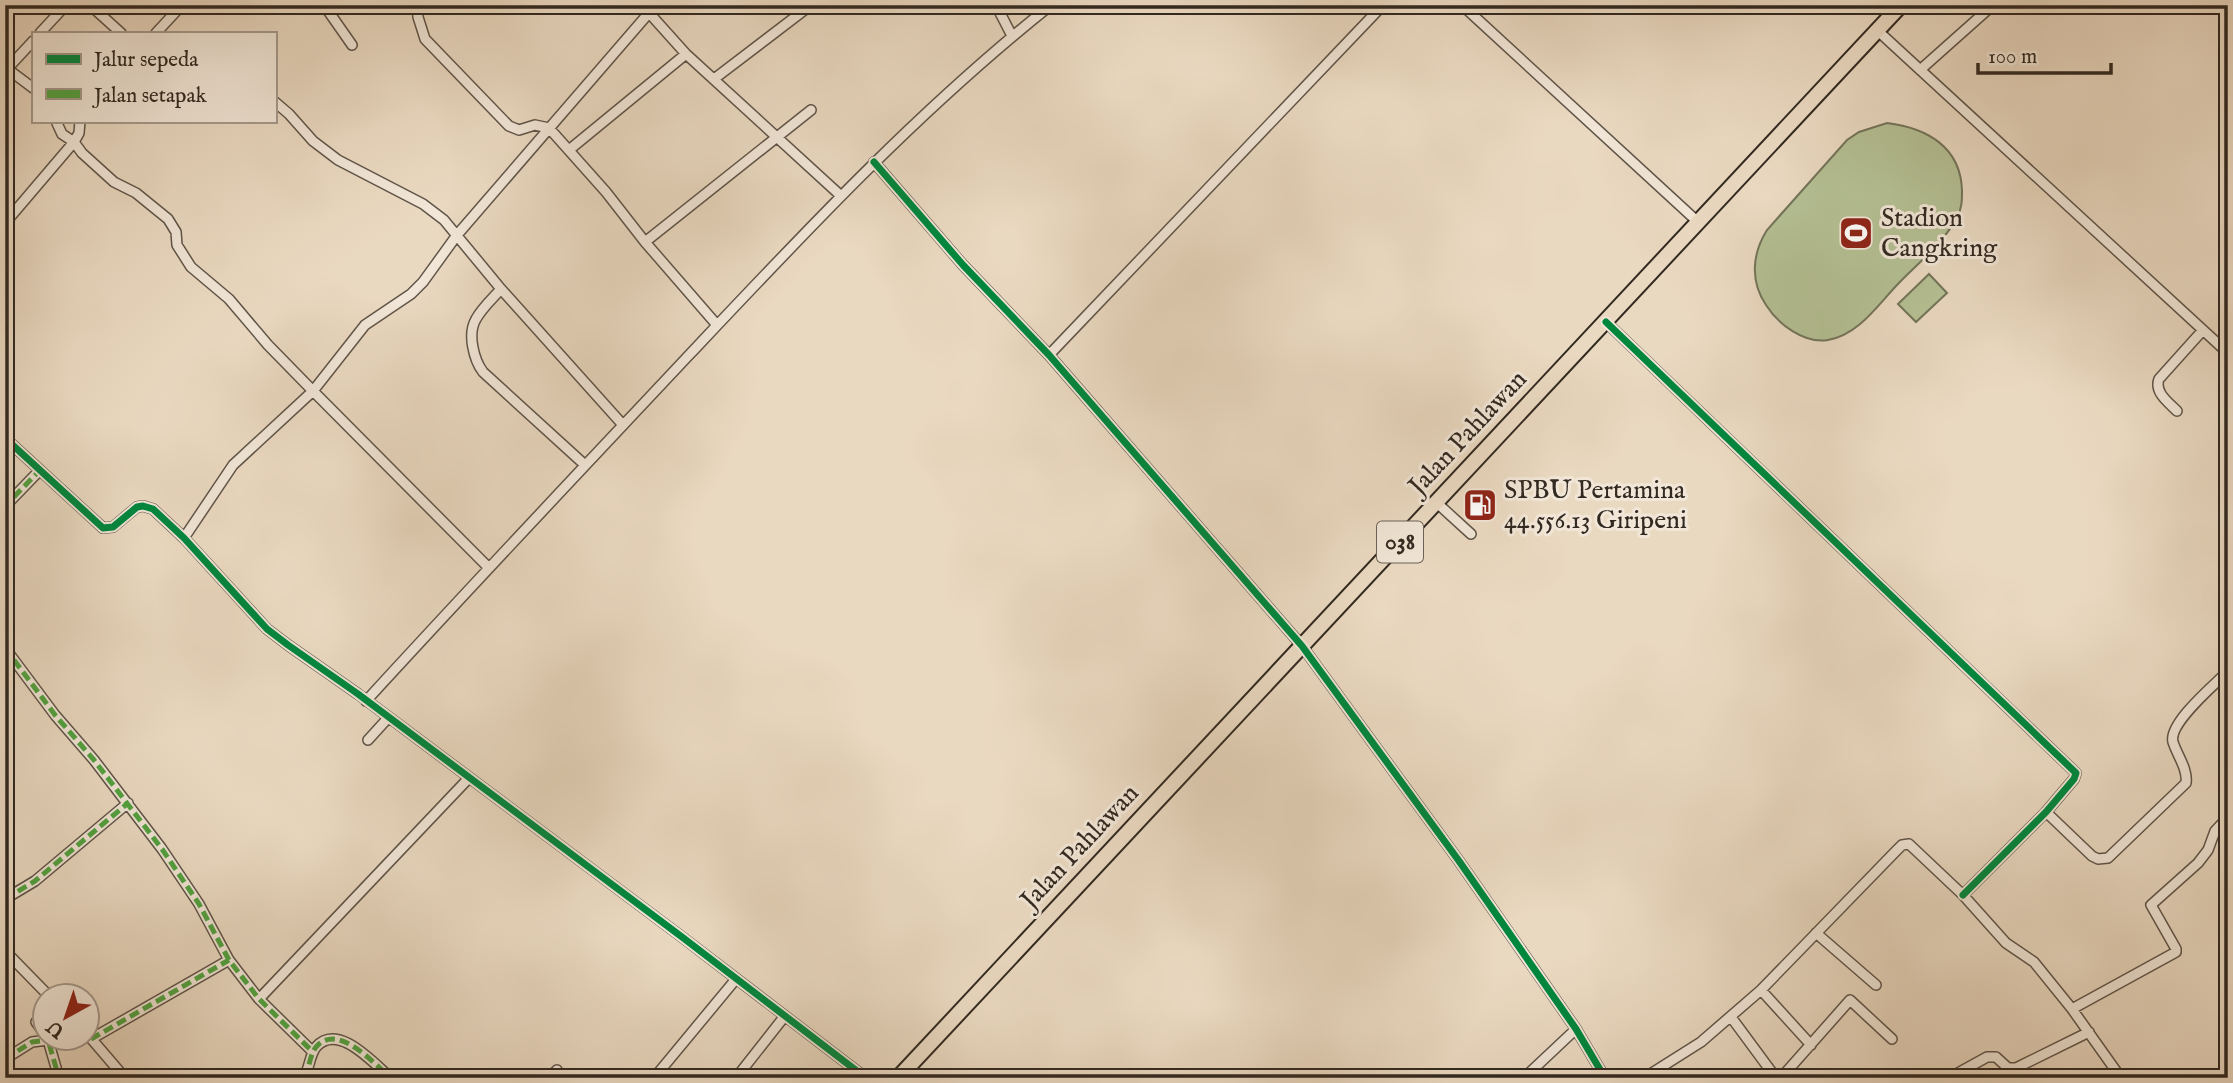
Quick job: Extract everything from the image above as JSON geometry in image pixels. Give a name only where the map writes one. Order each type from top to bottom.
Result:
[{"type":"main road","name":"Jalan Pahlawan","points":[[898,1078],[1901,5]]},
{"type":"street","points":[[41,32],[66,5]]},
{"type":"street","points":[[90,5],[120,32]]},
{"type":"street","points":[[159,32],[182,5]]},
{"type":"street","points":[[324,5],[352,45]]},
{"type":"street","points":[[417,5],[425,39],[504,122],[519,130],[536,125],[549,128],[606,191],[645,242],[717,325]]},
{"type":"street","points":[[642,5],[686,54],[840,195]]},
{"type":"street","points":[[714,79],[811,5]]},
{"type":"street","points":[[996,5],[1012,36]]},
{"type":"street","points":[[366,701],[488,567],[840,195],[1012,36],[1051,5]]},
{"type":"street","points":[[1049,355],[1383,5]]},
{"type":"street","points":[[1462,5],[1699,223]]},
{"type":"street","points":[[1920,70],[1993,5]]},
{"type":"street","points":[[184,538],[233,465],[313,390],[365,325],[424,282],[457,235],[648,14]]},
{"type":"street","points":[[1878,31],[2228,353]]},
{"type":"street","points":[[32,42],[6,68],[32,87]]},
{"type":"street","points":[[569,150],[686,54]]},
{"type":"street","points":[[276,103],[313,141],[338,160],[423,204],[444,220],[501,289],[623,425]]},
{"type":"street","points":[[645,242],[811,110]]},
{"type":"street","points":[[56,122],[62,134],[74,142],[82,153],[114,182],[136,193],[168,219],[176,232],[177,245],[191,267],[229,299],[268,345],[488,567]]},
{"type":"street","points":[[5,223],[74,142],[79,133],[80,122]]},
{"type":"street","points":[[874,162],[963,265],[1049,355],[1302,646],[1459,861],[1576,1029],[1605,1078]]},
{"type":"street","points":[[501,289],[474,321],[476,362],[483,372],[585,465]]},
{"type":"street","points":[[1606,322],[2076,773],[2046,812],[1963,895]]},
{"type":"street","points":[[2177,411],[2159,391],[2157,384],[2203,330]]},
{"type":"street","points":[[5,438],[103,528],[113,527],[132,510],[143,506],[153,509],[184,538],[267,629],[682,937],[866,1078]]},
{"type":"street","points":[[5,509],[40,470]]},
{"type":"street","points":[[1437,503],[1471,534]]},
{"type":"street","points":[[5,648],[162,849],[198,904],[229,960],[258,999],[313,1052]]},
{"type":"street","points":[[2046,812],[2092,856],[2098,859],[2108,858],[2186,783],[2173,732],[2190,710],[2227,673]]},
{"type":"street","points":[[368,740],[388,718]]},
{"type":"street","points":[[258,999],[468,779]]},
{"type":"street","points":[[5,899],[35,881],[128,803]]},
{"type":"street","points":[[2072,1009],[2176,952],[2151,905],[2199,863],[2208,850],[2214,831],[2228,817]]},
{"type":"street","points":[[1644,1078],[1701,1042],[1731,1017],[1905,844],[1914,846],[2006,943],[2034,962],[2072,1009],[2121,1078]]},
{"type":"street","points":[[1816,933],[1876,985]]},
{"type":"street","points":[[5,951],[35,982]]},
{"type":"street","points":[[102,1030],[229,960]]},
{"type":"street","points":[[654,1078],[736,979]]},
{"type":"street","points":[[1761,990],[1811,1045]]},
{"type":"street","points":[[1731,1017],[1779,1078],[1850,1000],[1892,1040]]},
{"type":"street","points":[[736,1078],[784,1017]]},
{"type":"street","points":[[1524,1078],[1576,1029]]},
{"type":"street","points":[[1949,1078],[1993,1056],[2008,1068],[2016,1068],[2089,1032]]},
{"type":"street","points":[[303,1078],[313,1052],[328,1038],[340,1038],[391,1078]]},
{"type":"street","points":[[5,1059],[32,1042]]},
{"type":"street","points":[[52,1052],[58,1078]]},
{"type":"street","points":[[102,1052],[125,1078]]},
{"type":"street","points":[[549,1078],[557,1070]]},
{"type":"green space","name":"Stadion Cangkring","points":[[1887,123],[1928,135],[1948,151],[1960,176],[1962,198],[1959,214],[1938,244],[1858,326],[1828,340],[1801,336],[1777,319],[1761,296],[1755,277],[1758,248],[1767,230],[1847,140],[1859,132]]},
{"type":"green space","points":[[1929,274],[1947,293],[1916,322],[1898,304]]},
{"type":"marked path","points":[[5,509],[40,470]]},
{"type":"marked path","points":[[5,648],[162,849],[199,904],[229,960],[259,999],[313,1052]]},
{"type":"marked path","points":[[5,899],[35,881],[128,803]]},
{"type":"marked path","points":[[102,1033],[229,960]]},
{"type":"marked path","points":[[303,1078],[316,1047],[334,1039],[355,1048],[391,1078]]},
{"type":"marked path","points":[[5,1059],[32,1042]]},
{"type":"marked path","points":[[51,1052],[59,1078]]},
{"type":"cycle path","points":[[874,162],[963,265],[1049,355],[1302,646],[1459,861],[1576,1029],[1605,1078]]},
{"type":"cycle path","points":[[1606,322],[2076,773],[2046,812],[1963,895]]},
{"type":"cycle path","points":[[5,438],[103,528],[113,527],[137,507],[153,509],[184,538],[267,629],[358,694],[866,1078]]},
{"type":"place","name":"Stadion Cangkring","points":[[1856,233]]},
{"type":"place","name":"SPBU Pertamina 44.556.13 Giripeni","points":[[1480,505]]}]
